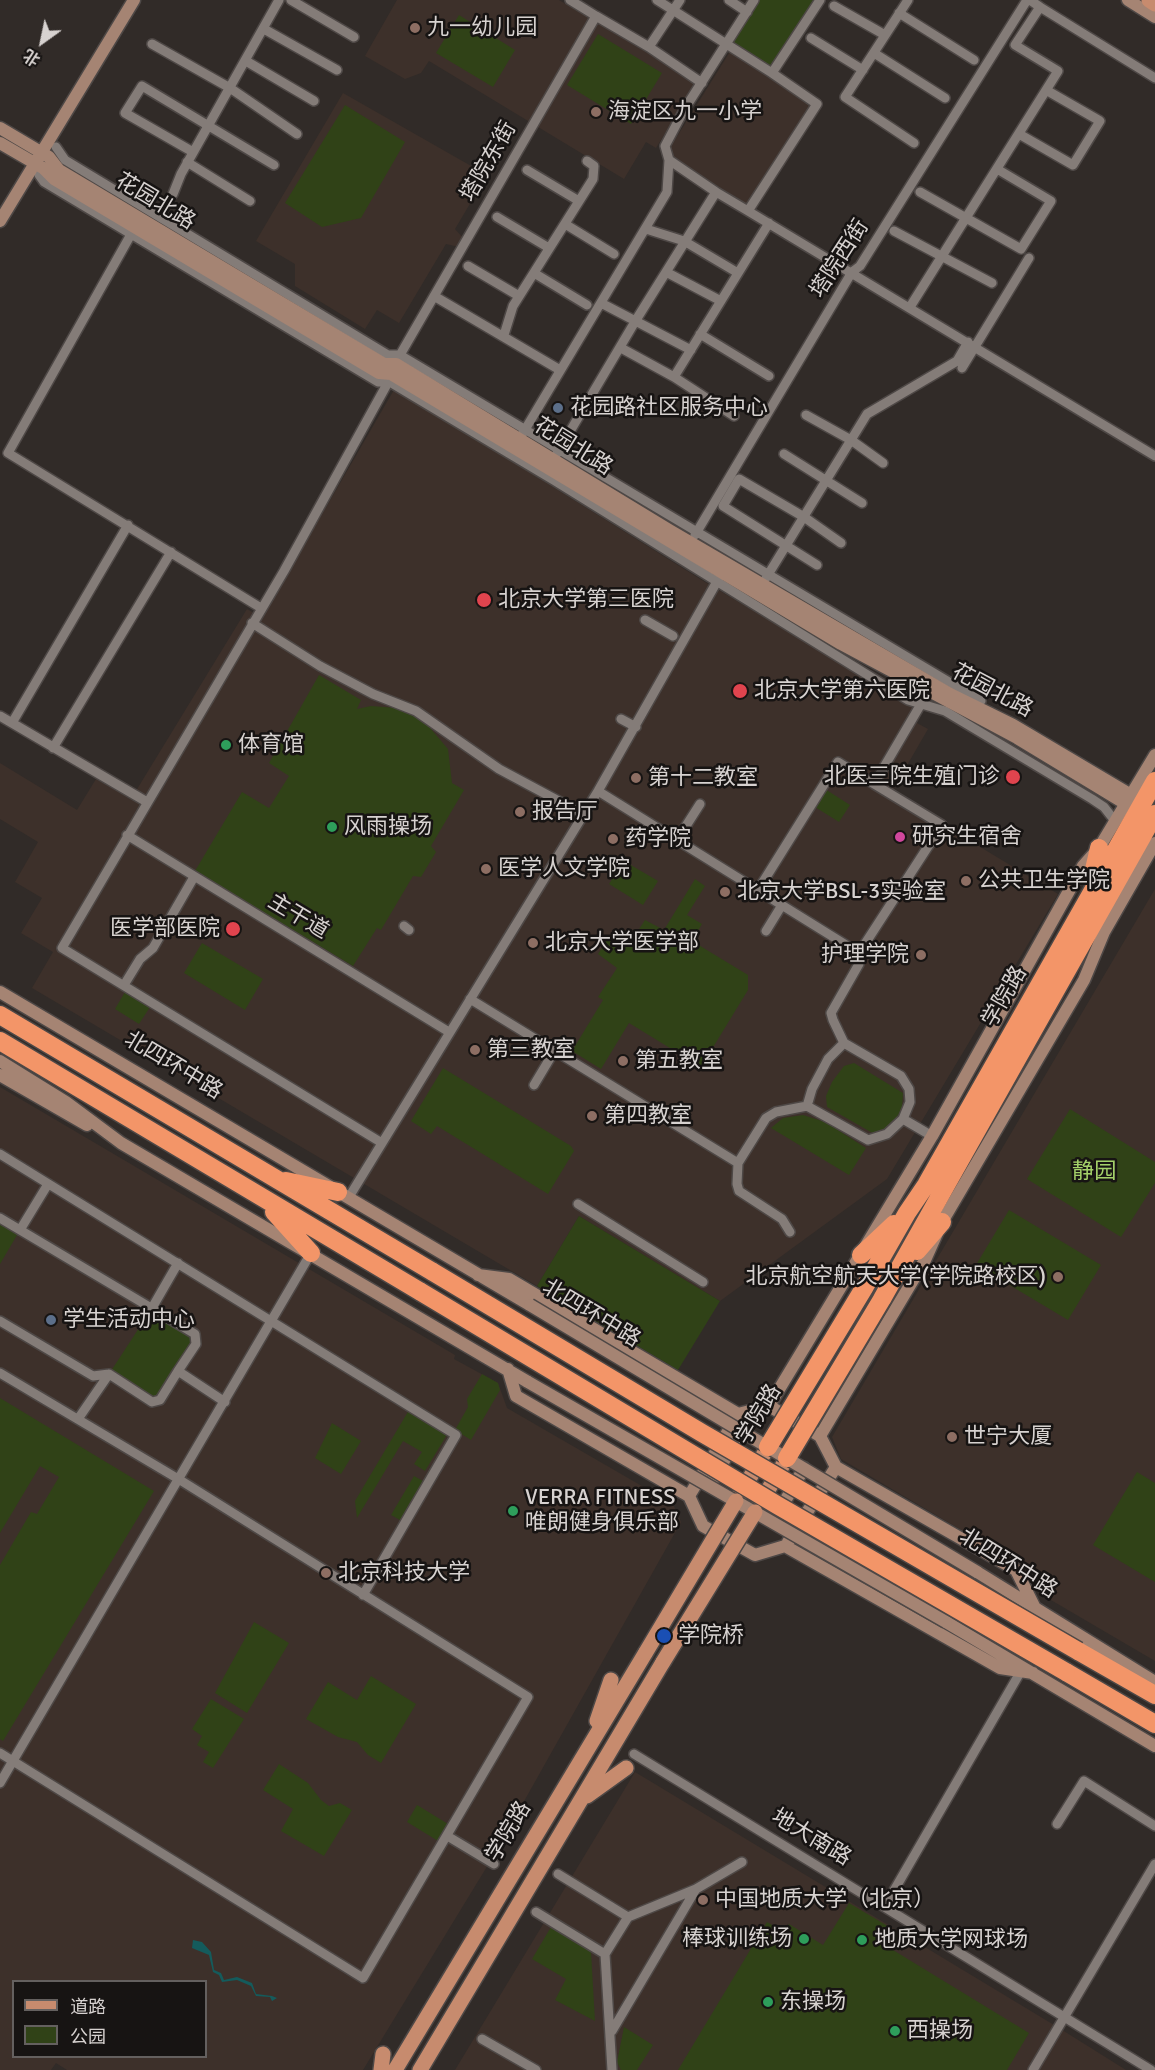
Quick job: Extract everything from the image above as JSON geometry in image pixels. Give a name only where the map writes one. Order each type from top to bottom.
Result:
[{"type":"highway","name":"学院路","points":[[768,1447],[864,1288],[906,1213],[932,1175],[1155,780]]},
{"type":"highway","name":"学院路","points":[[787,1458],[895,1278],[1155,814]]},
{"type":"highway","points":[[1090,892],[1099,848]]},
{"type":"highway","name":"北四环中路","points":[[0,1015],[702,1433],[1155,1695]]},
{"type":"highway","points":[[0,1041],[767,1499],[1155,1724]]},
{"type":"highway","points":[[273,1179],[344,1195]]},
{"type":"highway","points":[[260,1198],[311,1253]]},
{"type":"highway","points":[[861,1255],[906,1213]]},
{"type":"highway","points":[[895,1278],[942,1222]]},
{"type":"main road","points":[[1149,0],[1155,4]]},
{"type":"main road","name":"学院路","points":[[395,2070],[768,1447]]},
{"type":"main road","name":"学院路","points":[[420,2070],[787,1458]]},
{"type":"main road","points":[[589,1747],[611,1680]]},
{"type":"main road","points":[[580,1801],[630,1761]]},
{"type":"main road","points":[[381,2070],[383,2054]]},
{"type":"street","points":[[0,221],[134,0]]},
{"type":"street","points":[[173,194],[187,162],[279,0]]},
{"type":"street","points":[[291,0],[354,37]]},
{"type":"street","points":[[570,0],[649,47],[702,83]]},
{"type":"street","points":[[657,0],[817,104],[748,211]]},
{"type":"street","points":[[649,47],[680,0]]},
{"type":"street","points":[[729,0],[747,12]]},
{"type":"street","points":[[522,434],[667,192],[669,160],[665,146],[754,0]]},
{"type":"street","points":[[772,73],[820,0]]},
{"type":"street","points":[[908,0],[845,98],[914,143]]},
{"type":"street","points":[[1029,0],[1155,78]]},
{"type":"street","name":"塔院西街","points":[[694,537],[852,272],[860,266],[1029,0]]},
{"type":"street","points":[[1128,0],[1155,17]]},
{"type":"street","points":[[834,6],[885,35]]},
{"type":"street","points":[[910,308],[1058,71],[1015,45],[1040,7]]},
{"type":"street","points":[[899,13],[974,60]]},
{"type":"street","name":"塔院东街","points":[[124,985],[62,948],[261,608],[434,296],[596,16]]},
{"type":"street","points":[[264,29],[337,70]]},
{"type":"street","points":[[811,38],[863,70]]},
{"type":"street","points":[[152,44],[230,88],[297,134]]},
{"type":"street","points":[[874,53],[945,98]]},
{"type":"street","points":[[246,61],[314,101]]},
{"type":"street","points":[[193,152],[125,113],[142,86],[274,165]]},
{"type":"street","points":[[1019,134],[1073,165],[1100,121],[1046,90]]},
{"type":"street","name":"花园北路","points":[[0,128],[37,157],[68,176],[384,364],[522,434],[766,579],[950,694],[1013,725],[1128,800]]},
{"type":"street","name":"花园北路","points":[[0,143],[37,157],[54,179],[132,230],[379,373],[394,369],[720,578],[1128,800]]},
{"type":"street","points":[[56,147],[65,160],[388,355],[394,369]]},
{"type":"street","points":[[669,160],[716,192],[1155,456]]},
{"type":"street","points":[[504,335],[513,306],[593,179],[594,166],[587,161]]},
{"type":"street","points":[[187,162],[250,201]]},
{"type":"street","points":[[920,192],[1021,249],[1051,201],[997,169]]},
{"type":"street","points":[[527,170],[579,201]]},
{"type":"street","points":[[39,175],[44,182],[132,230],[97,298],[9,453],[261,608]]},
{"type":"street","points":[[556,455],[684,241],[716,192]]},
{"type":"street","points":[[497,217],[549,248]]},
{"type":"street","points":[[674,377],[769,223]]},
{"type":"street","points":[[565,224],[614,254]]},
{"type":"street","points":[[646,229],[684,241],[738,273]]},
{"type":"street","points":[[894,231],[992,283]]},
{"type":"street","points":[[962,368],[972,345],[1029,258]]},
{"type":"street","points":[[468,266],[519,296]]},
{"type":"street","points":[[666,272],[721,301]]},
{"type":"street","points":[[534,273],[587,305]]},
{"type":"street","points":[[434,296],[504,335],[560,370]]},
{"type":"street","points":[[601,303],[691,350]]},
{"type":"street","points":[[700,334],[769,376]]},
{"type":"street","points":[[972,345],[957,361],[867,414],[766,579],[981,701]]},
{"type":"street","points":[[621,348],[674,377],[734,416]]},
{"type":"street","points":[[806,415],[851,440],[883,463]]},
{"type":"street","points":[[784,454],[862,503]]},
{"type":"street","points":[[817,565],[723,506],[739,479],[804,517],[841,543]]},
{"type":"street","points":[[12,723],[128,525]]},
{"type":"street","points":[[53,748],[171,552]]},
{"type":"street","points":[[344,1195],[382,1143],[598,791],[720,578],[908,700],[945,711],[1098,803],[1115,821]]},
{"type":"street","points":[[645,620],[673,636]]},
{"type":"street","points":[[252,623],[320,666],[374,694],[416,711],[499,769],[583,814]]},
{"type":"street","points":[[874,784],[921,704]]},
{"type":"street","points":[[0,716],[147,802]]},
{"type":"street","points":[[621,719],[636,727]]},
{"type":"street","name":"学院路","points":[[769,1406],[932,1136],[1083,866],[1099,848],[1155,754]]},
{"type":"street","points":[[758,890],[838,762],[942,825],[859,953],[859,964],[831,1013],[844,1043],[901,1076],[909,1089],[910,1102],[903,1119],[887,1134],[868,1140],[807,1106],[776,1112],[766,1118],[738,1163],[739,1191],[783,1219],[790,1232]]},
{"type":"street","points":[[598,791],[859,953]]},
{"type":"street","points":[[677,840],[700,804]]},
{"type":"street","name":"主干道","points":[[127,836],[449,1032]]},
{"type":"street","points":[[820,1436],[925,1260],[942,1222],[1084,980],[1104,932],[1155,843]]},
{"type":"street","points":[[194,877],[153,948],[140,960],[124,985],[382,1143]]},
{"type":"street","points":[[157,945],[181,905]]},
{"type":"street","points":[[766,931],[782,905]]},
{"type":"street","name":"北四环中路","points":[[0,992],[804,1468],[1155,1682]]},
{"type":"street","points":[[470,999],[738,1163]]},
{"type":"street","points":[[807,1106],[812,1089],[828,1059],[844,1043]]},
{"type":"street","points":[[534,1085],[555,1050]]},
{"type":"street","points":[[0,1062],[66,1102],[121,1143]]},
{"type":"street","points":[[0,1075],[311,1253],[528,1382],[946,1622],[1155,1746]]},
{"type":"street","points":[[903,1119],[932,1136]]},
{"type":"street","points":[[0,1154],[273,1320],[456,1435],[363,1594]]},
{"type":"street","points":[[20,1230],[48,1184]]},
{"type":"street","points":[[578,1204],[703,1282]]},
{"type":"street","points":[[0,1218],[195,1334],[196,1344],[160,1400],[152,1402],[109,1374],[93,1376],[0,1321]]},
{"type":"street","points":[[0,1783],[180,1480],[311,1253]]},
{"type":"street","points":[[152,1308],[178,1263]]},
{"type":"street","points":[[478,1275],[509,1279],[738,1414]]},
{"type":"street","points":[[508,1369],[516,1396],[689,1496],[703,1526],[755,1555],[786,1546],[837,1467]]},
{"type":"street","points":[[178,1371],[225,1402]]},
{"type":"street","points":[[0,1373],[180,1480],[528,1697],[449,1836],[363,1978],[0,1753]]},
{"type":"street","points":[[78,1419],[109,1374]]},
{"type":"street","points":[[689,1496],[738,1414],[769,1406],[820,1436],[837,1467],[1016,1570],[1036,1610]]},
{"type":"street","points":[[710,1485],[741,1431]]},
{"type":"street","points":[[773,1522],[804,1468]]},
{"type":"street","points":[[786,1546],[1000,1668],[1027,1672]]},
{"type":"street","points":[[885,1906],[1027,1672]]},
{"type":"street","name":"地大南路","points":[[630,1761],[885,1906],[1152,2070]]},
{"type":"street","points":[[1057,1824],[1084,1781],[1155,1826]]},
{"type":"street","points":[[449,1836],[494,1864]]},
{"type":"street","points":[[612,2070],[612,2031],[605,1954],[628,1917],[696,1889],[742,1862]]},
{"type":"street","points":[[1033,2070],[1155,1864]]},
{"type":"street","points":[[558,1874],[628,1917]]},
{"type":"street","points":[[612,2031],[696,1889]]},
{"type":"street","points":[[536,1912],[605,1954]]},
{"type":"street","points":[[482,2039],[536,2070]]},
{"type":"shaded area","name":"海淀区九一小学","points":[[397,0],[559,0],[697,82],[656,148],[646,142],[624,179],[429,61],[421,73],[405,79],[365,56]]},
{"type":"shaded area","points":[[731,50],[813,101],[748,205],[666,154]]},
{"type":"shaded area","points":[[343,93],[487,175],[455,229],[464,239],[459,247],[446,244],[399,323],[377,310],[365,329],[295,286],[295,264],[256,241]]},
{"type":"shaded area","name":"北京大学医学部","points":[[395,388],[705,582],[923,711],[917,723],[928,729],[891,793],[1058,894],[887,1179],[720,1301],[579,1216],[537,1286],[32,988],[53,952],[21,933],[42,898],[15,882],[38,842],[0,819],[0,763],[77,810],[96,779],[131,799],[247,609],[262,618]]},
{"type":"shaded area","name":"北京航空航天大学(学院路校区)","points":[[1155,889],[1155,1661],[1039,1593],[1046,1580],[841,1459],[832,1437]]},
{"type":"shaded area","name":"北京科技大学","points":[[0,1087],[455,1355],[454,1359],[498,1383],[507,1408],[673,1504],[681,1522],[491,1860],[363,2070],[67,2070],[56,2063],[51,2070],[0,2070]]},
{"type":"shaded area","name":"中国地质大学（北京）","points":[[635,1772],[1059,2028],[1126,2070],[455,2070]]},
{"type":"green space","points":[[754,0],[825,0],[779,72],[728,40]]},
{"type":"green space","points":[[459,15],[515,50],[493,87],[436,53]]},
{"type":"green space","points":[[598,34],[662,73],[631,124],[567,85]]},
{"type":"green space","points":[[345,105],[405,142],[361,218],[322,227],[285,203]]},
{"type":"green space","name":"风雨操场","points":[[319,675],[361,700],[357,709],[371,706],[397,708],[412,713],[425,722],[448,749],[452,783],[464,790],[431,846],[436,852],[421,877],[413,876],[381,930],[377,928],[353,966],[195,871],[242,792],[269,808],[289,776],[269,763]]},
{"type":"green space","points":[[825,789],[850,805],[839,822],[815,807]]},
{"type":"green space","points":[[624,861],[658,881],[643,905],[609,884]]},
{"type":"green space","points":[[695,879],[705,886],[687,915],[702,924],[692,941],[748,975],[748,990],[701,1067],[629,1023],[601,1069],[572,1051],[603,1000],[598,997],[617,968],[598,954],[610,935],[628,946],[645,920],[664,930]]},
{"type":"green space","points":[[202,943],[263,979],[245,1010],[184,973]]},
{"type":"green space","points":[[125,992],[150,1007],[139,1024],[115,1009]]},
{"type":"green space","points":[[854,1063],[903,1093],[902,1108],[893,1124],[876,1135],[827,1107],[826,1096],[832,1082],[844,1066]]},
{"type":"green space","points":[[443,1068],[571,1146],[574,1151],[548,1194],[437,1126],[431,1134],[411,1121]]},
{"type":"green space","name":"静园","points":[[1070,1109],[1155,1162],[1155,1183],[1121,1237],[1027,1179]]},
{"type":"green space","points":[[803,1115],[825,1122],[866,1148],[849,1175],[771,1128],[783,1118]]},
{"type":"green space","name":"静园","points":[[1009,1210],[1101,1265],[1068,1320],[976,1265]]},
{"type":"green space","points":[[579,1216],[720,1301],[678,1370],[537,1286]]},
{"type":"green space","points":[[0,1218],[20,1230],[0,1264]]},
{"type":"green space","points":[[152,1308],[195,1334],[196,1344],[160,1400],[152,1402],[109,1374]]},
{"type":"green space","points":[[482,1374],[498,1383],[500,1390],[471,1440],[455,1430],[468,1407],[467,1399]]},
{"type":"green space","points":[[0,1398],[154,1491],[3,1741],[0,1739],[0,1565],[31,1512],[37,1514],[59,1477],[40,1466],[0,1533]]},
{"type":"green space","points":[[409,1410],[448,1433],[425,1471],[414,1464],[422,1452],[403,1441],[357,1518],[355,1501]]},
{"type":"green space","points":[[332,1423],[361,1441],[341,1474],[315,1458]]},
{"type":"green space","points":[[1137,1472],[1155,1483],[1155,1582],[1093,1545]]},
{"type":"green space","points":[[414,1476],[423,1481],[400,1520],[391,1515]]},
{"type":"green space","points":[[254,1622],[289,1643],[247,1713],[215,1693]]},
{"type":"green space","points":[[371,1676],[416,1704],[381,1763],[368,1755],[357,1742],[338,1737],[306,1719],[328,1682],[357,1700]]},
{"type":"green space","points":[[211,1699],[244,1719],[213,1768],[203,1762],[209,1752],[197,1745],[202,1736],[192,1729]]},
{"type":"green space","points":[[279,1764],[308,1783],[321,1800],[329,1806],[340,1803],[352,1810],[324,1856],[281,1831],[293,1809],[263,1790]]},
{"type":"green space","points":[[417,1805],[453,1827],[443,1844],[407,1822]]},
{"type":"green space","points":[[849,1903],[901,1934],[893,1950],[1029,2033],[1007,2070],[678,2070],[767,1922],[784,1932],[789,1924],[823,1945]]},
{"type":"green space","points":[[551,1927],[591,1952],[595,2021],[555,2000],[566,1979],[532,1959]]},
{"type":"green space","points":[[624,2027],[653,2045],[637,2070],[621,2070],[617,2062]]},
{"type":"water","points":[[193,1940],[202,1942],[211,1952],[214,1970],[221,1973],[224,1980],[237,1977],[252,1983],[256,1994],[277,1998],[272,2001],[270,1997],[256,1996],[251,1986],[237,1980],[222,1982],[219,1975],[213,1972],[209,1955],[192,1948]]},
{"type":"place","name":"九一幼儿园","points":[[415,28]]},
{"type":"place","name":"海淀区九一小学","points":[[596,112]]},
{"type":"place","name":"花园路社区服务中心","points":[[558,408]]},
{"type":"place","name":"北京大学第三医院","points":[[484,600]]},
{"type":"place","name":"北京大学第六医院","points":[[740,691]]},
{"type":"place","name":"体育馆","points":[[226,745]]},
{"type":"place","name":"北医三院生殖门诊","points":[[1013,777]]},
{"type":"place","name":"第十二教室","points":[[636,778]]},
{"type":"place","name":"报告厅","points":[[520,812]]},
{"type":"place","name":"风雨操场","points":[[332,827]]},
{"type":"place","name":"研究生宿舍","points":[[900,837]]},
{"type":"place","name":"药学院","points":[[613,839]]},
{"type":"place","name":"医学人文学院","points":[[486,869]]},
{"type":"place","name":"公共卫生学院","points":[[966,881]]},
{"type":"place","name":"北京大学BSL-3实验室","points":[[725,892]]},
{"type":"place","name":"医学部医院","points":[[233,929]]},
{"type":"place","name":"北京大学医学部","points":[[533,943]]},
{"type":"place","name":"护理学院","points":[[921,955]]},
{"type":"place","name":"第三教室","points":[[475,1050]]},
{"type":"place","name":"第五教室","points":[[623,1061]]},
{"type":"place","name":"第四教室","points":[[592,1116]]},
{"type":"place","name":"北京航空航天大学(学院路校区)","points":[[1058,1277]]},
{"type":"place","name":"学生活动中心","points":[[51,1320]]},
{"type":"place","name":"世宁大厦","points":[[952,1437]]},
{"type":"place","name":"VERRA FITNESS 唯朗健身俱乐部","points":[[513,1511]]},
{"type":"place","name":"北京科技大学","points":[[326,1573]]},
{"type":"place","name":"学院桥","points":[[664,1636]]},
{"type":"place","name":"中国地质大学（北京）","points":[[703,1900]]},
{"type":"place","name":"棒球训练场","points":[[804,1939]]},
{"type":"place","name":"地质大学网球场","points":[[862,1940]]},
{"type":"place","name":"东操场","points":[[768,2002]]},
{"type":"place","name":"西操场","points":[[895,2031]]}]
